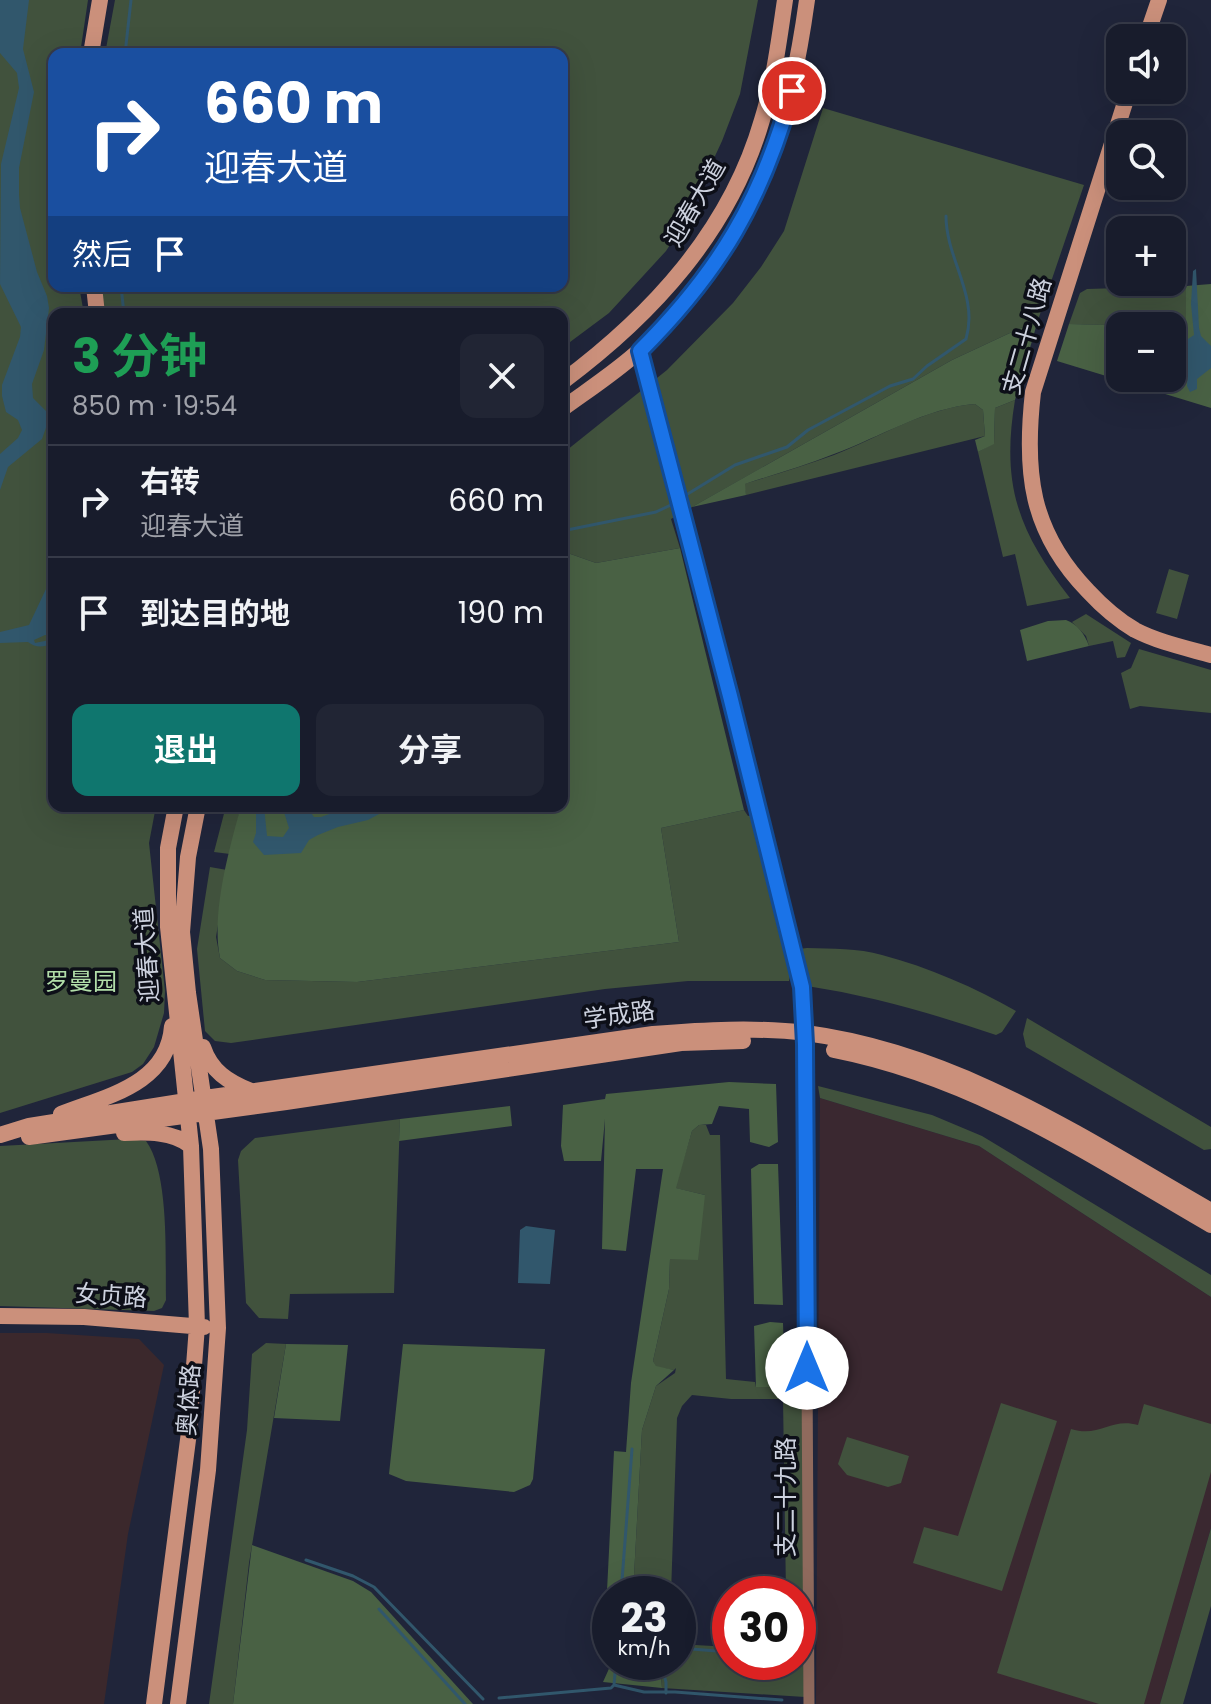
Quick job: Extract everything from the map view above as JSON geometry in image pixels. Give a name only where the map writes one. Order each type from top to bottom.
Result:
[{"type":"main road","points":[[92,48],[100,0]]},
{"type":"main road","name":"迎春大道","points":[[568,377],[636,322],[704,244],[743,169],[762,122],[785,0]]},
{"type":"main road","name":"迎春大道","points":[[568,405],[640,351],[670,322],[716,265],[758,191],[778,142],[792,91],[807,0]]},
{"type":"main road","points":[[1151,24],[1159,0]]},
{"type":"main road","name":"支二十八路","points":[[1125,104],[1033,392],[1028,429],[1031,481],[1051,546],[1094,598],[1135,630],[1211,655]]},
{"type":"main road","name":"迎春大道","points":[[174,812],[166,876],[181,992],[188,1108]]},
{"type":"main road","name":"迎春大道","points":[[197,812],[188,857],[181,992],[206,1105]]},
{"type":"main road","points":[[181,992],[206,1056],[217,1073],[252,1099],[218,1129],[211,1149]]},
{"type":"main road","points":[[28,1131],[145,1079],[163,1060],[171,1040],[181,992]]},
{"type":"main road","name":"学成路","points":[[805,1039],[911,1069],[971,1091],[1034,1123],[1211,1225]]},
{"type":"main road","name":"学成路","points":[[0,1138],[28,1131],[206,1105],[681,1043],[805,1039],[868,1045],[973,1079],[1025,1104],[1211,1211]]},
{"type":"main road","name":"奥体路","points":[[178,1704],[208,1470],[218,1328],[211,1149],[206,1105]]},
{"type":"main road","name":"奥体路","points":[[154,1704],[189,1432],[197,1326],[188,1108]]},
{"type":"main road","points":[[28,1131],[142,1132],[175,1137],[191,1146]]},
{"type":"main road","name":"女贞路","points":[[0,1316],[84,1317],[218,1328]]},
{"type":"street","name":"支二十九路","points":[[640,351],[802,987],[805,1039],[809,1704]]},
{"type":"shaded area","points":[[820,1098],[979,1146],[1211,1297],[1211,1528],[1160,1704],[816,1704]]},
{"type":"shaded area","points":[[0,1333],[139,1339],[164,1365],[128,1534],[104,1704],[0,1704]]},
{"type":"green space","name":"罗曼园","points":[[0,0],[88,0],[81,48],[48,48],[48,292],[80,292],[83,308],[48,308],[48,812],[155,812],[149,843],[165,991],[164,1013],[154,1047],[143,1064],[132,1072],[0,1113]]},
{"type":"green space","points":[[115,0],[758,0],[740,94],[683,225],[666,251],[609,313],[568,344],[568,308],[103,308],[102,292],[568,292],[568,48],[106,48]]},
{"type":"green space","points":[[823,108],[1084,185],[1038,320],[952,360],[671,519],[680,548],[596,563],[568,553],[568,449],[667,370],[733,303],[784,231]]},
{"type":"green space","points":[[1211,284],[1211,408],[1159,392],[1186,392],[1186,286]]},
{"type":"green space","points":[[1106,288],[1106,296],[1186,296],[1186,312],[1106,312],[1106,325],[1069,324],[1080,293],[1087,289]]},
{"type":"green space","points":[[1038,320],[1015,400],[995,408],[994,444],[978,452],[975,440],[985,436],[983,410],[975,404],[957,407],[921,417],[823,458],[745,484],[746,495],[692,507],[952,360]]},
{"type":"green space","points":[[1069,324],[1106,325],[1106,376],[1057,361]]},
{"type":"green space","points":[[1015,400],[1010,457],[1018,506],[1038,551],[1070,598],[1027,606],[1015,554],[1003,557],[978,452],[994,443],[995,408]]},
{"type":"green space","points":[[975,404],[983,410],[985,436],[746,495],[744,484],[834,455],[938,411]]},
{"type":"green space","points":[[680,548],[744,810],[661,828],[679,942],[357,982],[265,980],[237,971],[220,958],[220,902],[240,812],[568,812],[568,553],[596,563]]},
{"type":"green space","points":[[1169,569],[1189,575],[1177,619],[1156,613]]},
{"type":"green space","points":[[1086,614],[1131,643],[1125,657],[1117,658],[1113,641],[1089,646],[1086,636],[1072,622]]},
{"type":"green space","points":[[1066,620],[1080,630],[1089,646],[1027,661],[1020,630],[1048,621]]},
{"type":"green space","points":[[1139,649],[1211,670],[1211,713],[1140,706],[1130,709],[1121,673],[1131,668]]},
{"type":"green space","points":[[744,810],[748,816],[753,815],[777,925],[780,925],[791,970],[789,981],[688,981],[605,989],[231,1043],[215,1041],[205,1031],[197,949],[210,867],[227,870],[216,937],[220,958],[237,971],[265,980],[357,982],[679,942],[661,828]]},
{"type":"green space","points":[[224,812],[240,812],[230,854],[214,852]]},
{"type":"green space","points":[[799,949],[864,951],[899,960],[951,979],[1016,1011],[1002,1032],[996,1035],[903,1006],[807,986]]},
{"type":"green space","points":[[1027,1018],[1211,1127],[1211,1149],[1204,1150],[1026,1047],[1023,1034]]},
{"type":"green space","points":[[729,1082],[776,1084],[778,1142],[769,1147],[750,1142],[749,1109],[719,1106],[712,1124],[699,1125],[692,1131],[676,1188],[705,1195],[698,1260],[670,1259],[669,1289],[653,1361],[656,1366],[674,1370],[656,1386],[642,1430],[634,1576],[608,1576],[614,1451],[626,1452],[631,1383],[663,1169],[636,1169],[626,1251],[602,1249],[605,1119],[601,1161],[564,1161],[561,1146],[563,1105],[605,1099],[606,1094]]},
{"type":"green space","points":[[818,1086],[932,1115],[982,1136],[1211,1275],[1211,1297],[979,1146],[820,1098]]},
{"type":"green space","points":[[510,1106],[512,1126],[399,1141],[400,1119]]},
{"type":"green space","points":[[400,1119],[394,1293],[290,1294],[288,1319],[259,1318],[246,1303],[238,1160],[241,1151],[255,1138]]},
{"type":"green space","points":[[699,1125],[706,1125],[710,1135],[720,1135],[726,1379],[755,1382],[756,1387],[806,1390],[805,1576],[786,1576],[783,1399],[692,1395],[677,1418],[672,1576],[634,1576],[642,1430],[656,1386],[675,1373],[676,1368],[656,1367],[653,1361],[669,1289],[670,1259],[705,1195],[675,1188],[692,1131]]},
{"type":"green space","points":[[129,1139],[146,1141],[159,1174],[166,1240],[166,1300],[162,1308],[154,1311],[0,1306],[0,1146]]},
{"type":"green space","points":[[759,1164],[778,1164],[783,1305],[754,1304],[751,1169]]},
{"type":"green space","points":[[783,1323],[785,1387],[756,1387],[754,1326]]},
{"type":"green space","points":[[266,1343],[286,1344],[249,1563],[233,1704],[209,1704],[247,1430],[252,1354]]},
{"type":"green space","points":[[286,1344],[348,1345],[340,1421],[274,1418]]},
{"type":"green space","points":[[403,1344],[545,1349],[530,1485],[514,1492],[406,1481],[389,1474]]},
{"type":"green space","points":[[1001,1403],[1057,1421],[1002,1591],[913,1563],[924,1527],[958,1536]]},
{"type":"green space","points":[[1144,1404],[1211,1424],[1211,1472],[1144,1704],[1099,1704],[997,1673],[1071,1429],[1090,1431],[1120,1424],[1138,1425]]},
{"type":"green space","points":[[847,1437],[909,1456],[901,1483],[888,1487],[847,1475],[838,1464]]},
{"type":"green space","points":[[1211,1528],[1211,1606],[1183,1704],[1160,1704]]},
{"type":"green space","points":[[252,1545],[353,1581],[371,1592],[473,1704],[233,1704]]},
{"type":"green space","points":[[696,1645],[712,1646],[712,1680],[805,1680],[805,1697],[662,1688],[661,1680],[696,1680]]},
{"type":"green space","points":[[661,1680],[662,1688],[603,1682]]},
{"type":"water","points":[[0,0],[29,0],[23,49],[34,92],[19,168],[19,194],[20,208],[49,308],[44,350],[32,384],[33,398],[46,411],[48,422],[42,439],[8,467],[0,490],[0,454],[18,438],[22,430],[18,420],[6,412],[2,396],[2,385],[21,327],[0,284],[1,164],[19,88],[17,73],[0,53]]},
{"type":"water","points":[[1196,269],[1199,328],[1201,336],[1211,346],[1211,368],[1197,379],[1197,389],[1190,392],[1187,386],[1186,339],[1194,335],[1191,304],[1193,271]]},
{"type":"water","points":[[48,585],[48,635],[34,640],[35,643],[48,640],[48,645],[0,643],[0,632],[29,625]]},
{"type":"water","points":[[256,812],[265,812],[267,836],[283,837],[289,828],[284,812],[310,812],[314,817],[321,817],[335,812],[383,812],[368,820],[318,835],[309,840],[301,853],[264,855],[253,842]]},
{"type":"water","points":[[526,1226],[555,1230],[550,1284],[518,1283],[520,1230]]},
{"type":"waterway","points":[[126,48],[131,0]]},
{"type":"waterway","points":[[686,495],[735,465],[787,447],[808,430],[890,386],[913,379],[966,339],[968,308],[947,232],[946,216]]},
{"type":"waterway","points":[[122,292],[123,308]]},
{"type":"waterway","points":[[568,530],[656,512],[675,503]]},
{"type":"waterway","points":[[622,1576],[632,1449]]},
{"type":"waterway","points":[[306,1560],[353,1576],[374,1587],[483,1699]]},
{"type":"waterway","points":[[379,1609],[465,1704]]},
{"type":"waterway","points":[[696,1649],[712,1651]]},
{"type":"waterway","points":[[499,1698],[611,1688],[614,1680]]},
{"type":"waterway","points":[[665,1680],[666,1693]]},
{"type":"waterway","points":[[614,1685],[644,1692],[782,1700]]},
{"type":"route","points":[[792,91],[778,142],[738,229],[716,265],[670,322],[640,351],[802,987],[807,1368]]}]
